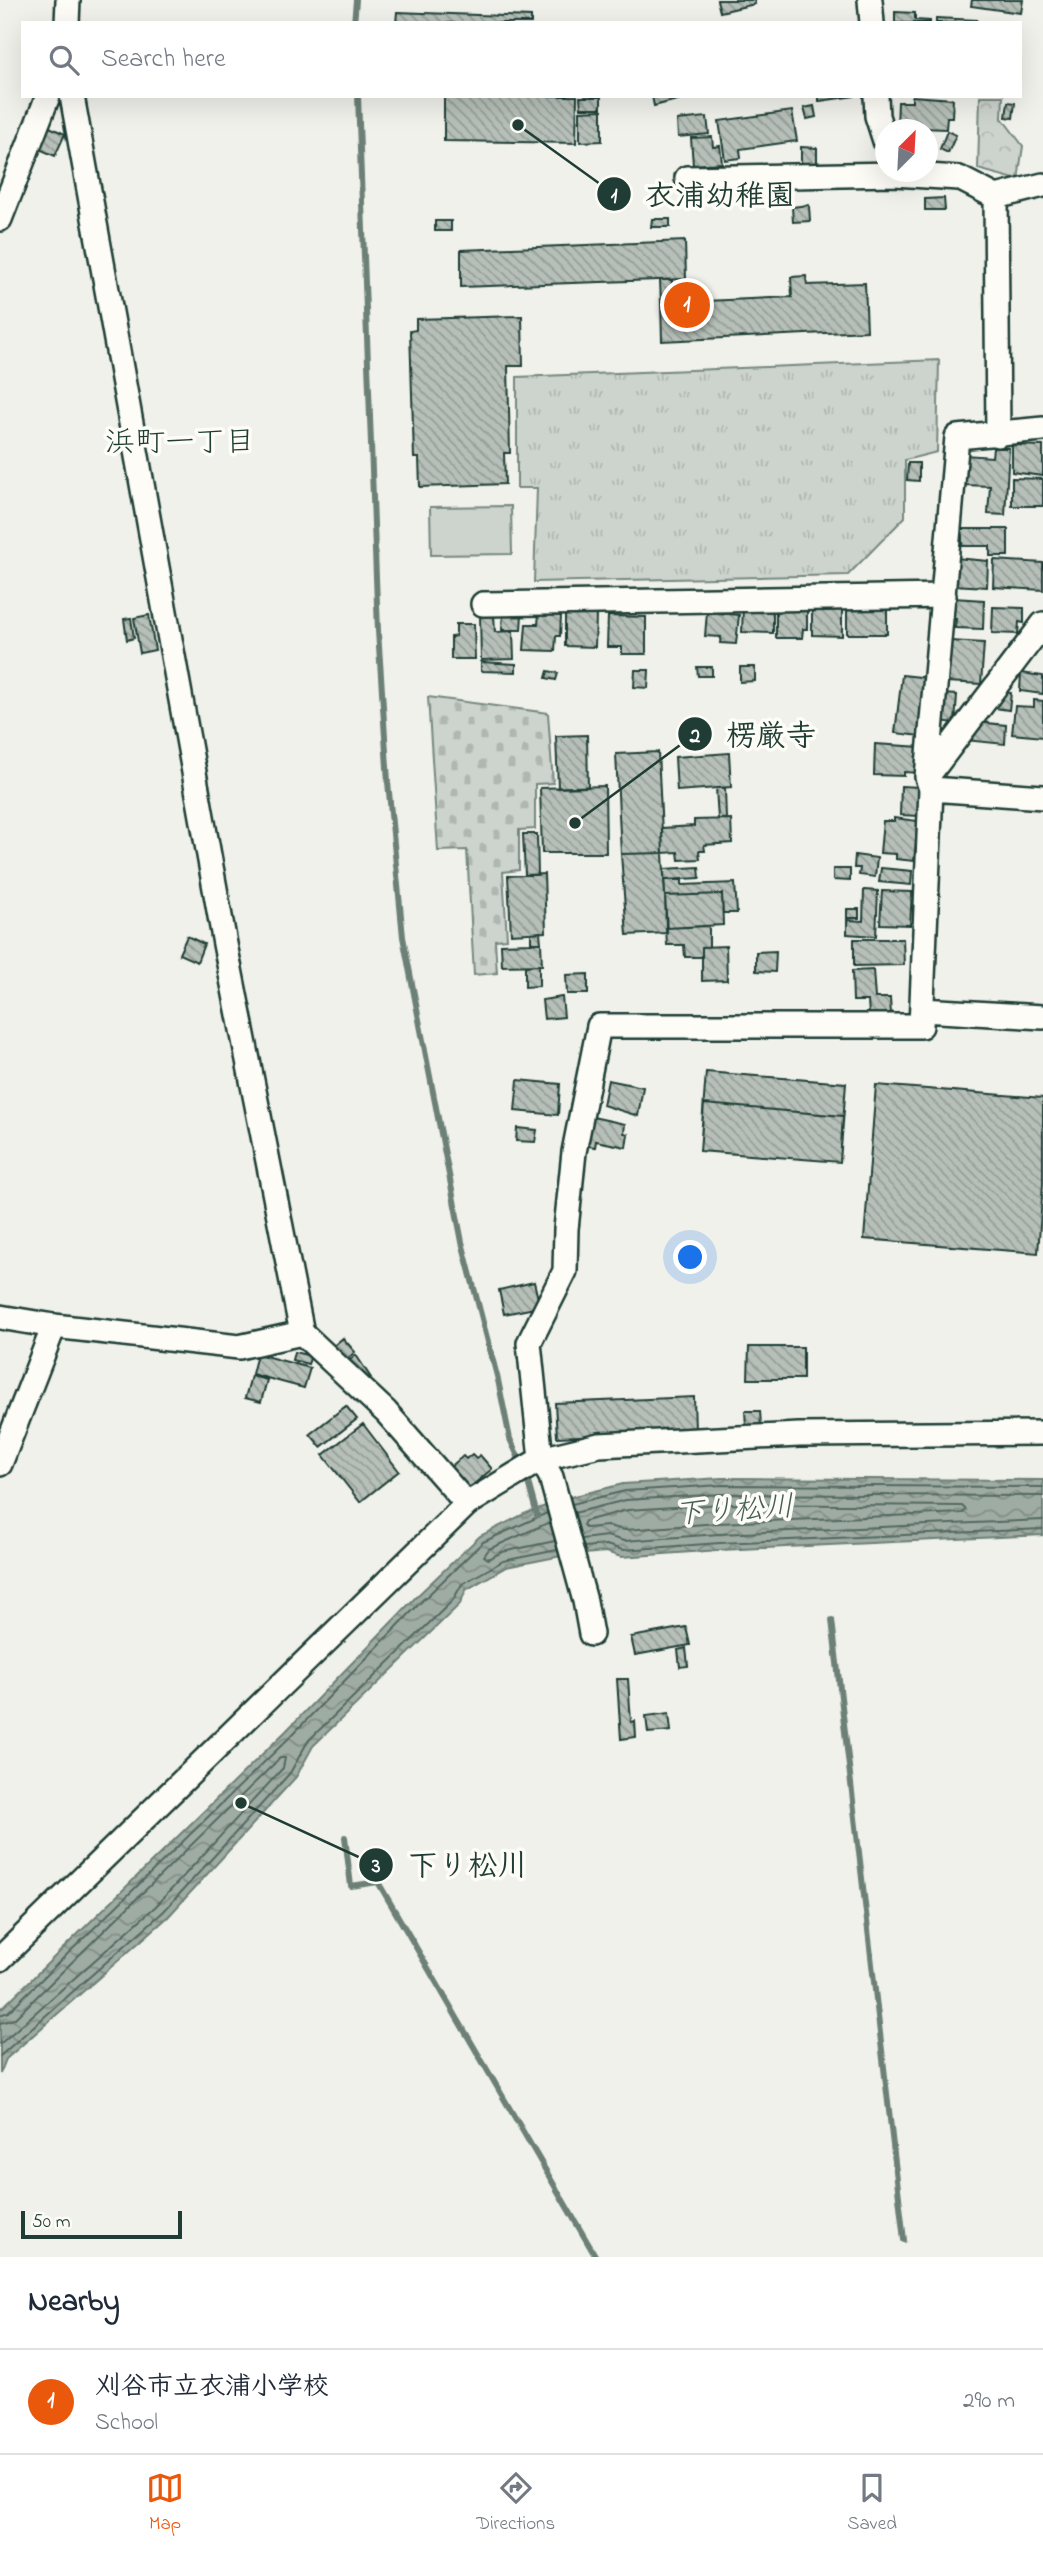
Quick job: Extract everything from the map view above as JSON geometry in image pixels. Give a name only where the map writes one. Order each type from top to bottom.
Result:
[{"type":"street","points":[[66,21],[68,0]]},
{"type":"street","points":[[870,0],[872,21]]},
{"type":"street","points":[[0,219],[47,98]]},
{"type":"street","points":[[72,98],[225,944],[302,1333],[386,1412],[467,1504]]},
{"type":"street","points":[[876,98],[878,119]]},
{"type":"street","points":[[687,178],[875,173]]},
{"type":"street","points":[[938,176],[959,178],[996,197],[1043,185]]},
{"type":"street","points":[[996,197],[998,435]]},
{"type":"street","points":[[591,1634],[585,1601],[543,1467],[529,1343],[565,1271],[566,1229],[574,1152],[599,1026],[921,1026],[929,783],[957,437],[1043,429]]},
{"type":"street","points":[[483,604],[944,596]]},
{"type":"street","points":[[929,783],[1043,624]]},
{"type":"street","points":[[929,783],[1043,797]]},
{"type":"street","points":[[922,1010],[1043,1017]]},
{"type":"street","points":[[0,1317],[54,1326],[239,1347],[302,1333]]},
{"type":"street","points":[[0,1464],[54,1326]]},
{"type":"street","points":[[0,1959],[467,1504],[514,1477],[598,1445],[799,1435],[1043,1433]]},
{"type":"green space","points":[[980,98],[1003,98],[1002,118],[1023,146],[1018,180],[978,169]]},
{"type":"green space","points":[[939,360],[937,452],[905,460],[905,517],[848,575],[534,582],[537,488],[517,488],[517,377]]},
{"type":"green space","points":[[511,506],[512,554],[431,555],[430,507]]},
{"type":"green space","points":[[428,697],[548,713],[553,783],[535,784],[535,829],[519,830],[519,870],[503,872],[507,939],[495,940],[497,973],[474,975],[467,850],[438,851]]},
{"type":"water","points":[[722,1478],[1043,1480],[1043,1535],[621,1557],[606,1552],[561,1556],[506,1567],[466,1590],[460,1604],[313,1746],[296,1777],[168,1917],[6,2059],[0,2074],[0,2010],[286,1731],[416,1597],[480,1536],[524,1514],[567,1498],[623,1484]]},
{"type":"building","points":[[717,0],[754,0],[755,4],[720,12]]},
{"type":"building","points":[[972,0],[1023,0],[1021,13],[971,6]]},
{"type":"building","points":[[397,12],[531,17],[531,21],[396,21]]},
{"type":"building","points":[[895,12],[915,13],[915,20],[930,21],[895,21]]},
{"type":"building","points":[[936,18],[977,20],[977,21],[936,21]]},
{"type":"building","points":[[444,98],[577,98],[576,143],[444,141]]},
{"type":"building","points":[[580,98],[601,98],[601,108],[581,108]]},
{"type":"building","points":[[652,98],[681,99],[654,106]]},
{"type":"building","points":[[819,98],[841,98],[819,101]]},
{"type":"building","points":[[912,98],[953,99],[952,117],[947,117],[946,129],[938,129],[938,119],[897,119],[898,102],[912,102]]},
{"type":"building","points":[[1008,102],[1015,103],[1013,118],[1006,117]]},
{"type":"building","points":[[814,106],[816,117],[807,119],[804,108]]},
{"type":"building","points":[[602,110],[602,141],[580,142],[580,111]]},
{"type":"building","points":[[792,111],[797,141],[740,149],[741,158],[725,160],[719,121]]},
{"type":"building","points":[[707,117],[709,134],[678,137],[677,120]]},
{"type":"building","points":[[45,125],[65,134],[55,156],[35,147]]},
{"type":"building","points":[[947,131],[956,135],[948,153],[940,149]]},
{"type":"building","points":[[712,137],[713,147],[720,146],[722,163],[693,165],[691,138]]},
{"type":"building","points":[[801,147],[817,148],[817,163],[801,163]]},
{"type":"building","points":[[944,198],[945,210],[925,210],[925,199]]},
{"type":"building","points":[[809,205],[810,221],[793,222],[792,207]]},
{"type":"building","points":[[652,219],[670,219],[670,227],[651,227]]},
{"type":"building","points":[[435,221],[451,221],[451,231],[435,231]]},
{"type":"building","points":[[685,241],[686,279],[461,287],[461,250]]},
{"type":"building","points":[[806,276],[807,285],[865,283],[867,331],[662,341],[661,303],[792,297],[791,277]]},
{"type":"building","points":[[660,280],[672,280],[673,303],[661,303]]},
{"type":"building","points":[[522,316],[523,366],[508,366],[510,453],[504,453],[505,484],[420,487],[419,458],[414,458],[410,331],[416,330],[416,319]]},
{"type":"building","points":[[1012,445],[1043,446],[1043,476],[1012,472]]},
{"type":"building","points":[[993,448],[1009,448],[1005,515],[988,514],[990,486],[964,485],[965,455],[992,457]]},
{"type":"building","points":[[908,463],[919,463],[919,481],[907,480]]},
{"type":"building","points":[[1012,478],[1043,479],[1043,506],[1012,506]]},
{"type":"building","points":[[962,529],[1008,529],[1008,556],[990,556],[990,546],[962,546]]},
{"type":"building","points":[[955,558],[988,561],[987,587],[953,585]]},
{"type":"building","points":[[994,560],[1043,563],[1043,590],[993,587]]},
{"type":"building","points":[[953,598],[984,600],[983,629],[955,628],[956,619],[952,619]]},
{"type":"building","points":[[776,604],[807,604],[807,629],[803,629],[802,638],[776,638]]},
{"type":"building","points":[[842,604],[842,636],[812,635],[812,607]]},
{"type":"building","points":[[743,606],[773,606],[773,633],[742,632]]},
{"type":"building","points":[[847,606],[887,608],[887,634],[847,634]]},
{"type":"building","points":[[993,607],[1024,608],[1024,623],[1019,622],[1018,634],[992,633]]},
{"type":"building","points":[[707,612],[739,615],[736,644],[720,643],[721,637],[705,636]]},
{"type":"building","points":[[503,613],[522,614],[521,630],[502,630]]},
{"type":"building","points":[[480,614],[494,614],[495,632],[513,631],[514,659],[481,660]]},
{"type":"building","points":[[539,614],[561,616],[560,636],[556,636],[555,651],[524,650],[526,624],[538,624]]},
{"type":"building","points":[[149,615],[155,650],[140,653],[134,618]]},
{"type":"building","points":[[565,615],[596,615],[595,647],[565,646]]},
{"type":"building","points":[[608,616],[646,617],[646,654],[622,654],[622,647],[607,647]]},
{"type":"building","points":[[131,618],[134,638],[127,640],[124,619]]},
{"type":"building","points":[[456,624],[474,624],[475,659],[451,659],[451,637],[456,636]]},
{"type":"building","points":[[950,641],[984,643],[981,684],[947,682]]},
{"type":"building","points":[[481,662],[516,664],[516,672],[481,671]]},
{"type":"building","points":[[697,667],[712,667],[712,676],[698,676]]},
{"type":"building","points":[[740,667],[755,667],[755,681],[740,682]]},
{"type":"building","points":[[635,670],[649,670],[648,688],[634,687]]},
{"type":"building","points":[[548,671],[558,673],[556,680],[546,678]]},
{"type":"building","points":[[1021,673],[1043,676],[1043,694],[1020,691]]},
{"type":"building","points":[[902,675],[929,678],[920,736],[895,733]]},
{"type":"building","points":[[997,691],[1011,693],[1009,710],[988,707]]},
{"type":"building","points":[[941,694],[957,695],[955,723],[939,721]]},
{"type":"building","points":[[1034,700],[1043,701],[1043,737],[1012,734],[1015,706],[1034,707]]},
{"type":"building","points":[[976,722],[1006,725],[1005,744],[964,740]]},
{"type":"building","points":[[587,735],[588,787],[558,788],[556,736]]},
{"type":"building","points":[[875,744],[921,747],[920,773],[904,772],[904,776],[874,775]]},
{"type":"building","points":[[658,752],[663,853],[621,854],[616,754]]},
{"type":"building","points":[[729,753],[731,787],[677,791],[675,757]]},
{"type":"building","points":[[605,786],[606,853],[542,853],[540,788]]},
{"type":"building","points":[[901,786],[920,787],[919,816],[900,815]]},
{"type":"building","points":[[716,788],[725,788],[726,819],[718,819]]},
{"type":"building","points":[[894,818],[918,821],[914,861],[896,859],[896,854],[880,853],[883,821],[894,821]]},
{"type":"building","points":[[731,819],[732,843],[704,845],[705,851],[699,851],[700,859],[679,860],[678,852],[663,853],[662,828],[694,826],[694,820]]},
{"type":"building","points":[[523,834],[537,834],[538,875],[525,875]]},
{"type":"building","points":[[663,853],[667,933],[627,935],[621,854]]},
{"type":"building","points":[[855,855],[877,858],[875,877],[859,875],[860,868],[854,868]]},
{"type":"building","points":[[699,867],[700,878],[664,880],[664,869]]},
{"type":"building","points":[[881,868],[912,871],[911,885],[879,882]]},
{"type":"building","points":[[833,869],[850,869],[850,881],[833,880]]},
{"type":"building","points":[[544,874],[546,932],[511,934],[508,876]]},
{"type":"building","points":[[682,879],[682,885],[735,883],[737,913],[723,913],[722,894],[665,896],[664,880]]},
{"type":"building","points":[[864,890],[878,891],[876,936],[847,934],[847,920],[863,921]]},
{"type":"building","points":[[882,891],[912,892],[910,925],[880,924]]},
{"type":"building","points":[[722,894],[723,925],[666,928],[665,896]]},
{"type":"building","points":[[847,909],[859,909],[859,918],[847,918]]},
{"type":"building","points":[[709,926],[709,947],[702,947],[702,957],[685,957],[684,945],[667,945],[666,928]]},
{"type":"building","points":[[540,932],[541,943],[531,943],[531,933]]},
{"type":"building","points":[[187,936],[204,944],[197,962],[179,954]]},
{"type":"building","points":[[854,939],[903,939],[904,965],[854,966]]},
{"type":"building","points":[[541,943],[542,965],[502,966],[501,944]]},
{"type":"building","points":[[726,946],[727,980],[702,981],[702,947]]},
{"type":"building","points":[[776,951],[775,972],[756,971],[756,952]]},
{"type":"building","points":[[539,965],[539,986],[525,987],[525,966]]},
{"type":"building","points":[[873,970],[875,998],[890,998],[891,1015],[869,1015],[868,1001],[853,1001],[852,971]]},
{"type":"building","points":[[588,974],[588,994],[567,994],[566,975]]},
{"type":"building","points":[[562,997],[564,1017],[544,1019],[542,1000]]},
{"type":"building","points":[[706,1072],[846,1083],[840,1162],[700,1151]]},
{"type":"building","points":[[518,1080],[560,1084],[558,1115],[515,1111]]},
{"type":"building","points":[[608,1080],[643,1087],[638,1116],[603,1105]]},
{"type":"building","points":[[876,1085],[1043,1098],[1043,1184],[1038,1253],[864,1239]]},
{"type":"building","points":[[704,1104],[843,1116],[840,1162],[700,1151]]},
{"type":"building","points":[[588,1116],[625,1124],[624,1133],[628,1134],[626,1147],[596,1141],[595,1147],[582,1145]]},
{"type":"building","points":[[517,1128],[537,1130],[535,1142],[516,1141]]},
{"type":"building","points":[[534,1282],[540,1307],[504,1314],[499,1290]]},
{"type":"building","points":[[343,1338],[355,1352],[345,1361],[332,1347]]},
{"type":"building","points":[[749,1347],[803,1347],[803,1379],[748,1379]]},
{"type":"building","points":[[294,1352],[311,1356],[308,1364],[292,1360]]},
{"type":"building","points":[[257,1354],[310,1368],[304,1388],[252,1374]]},
{"type":"building","points":[[356,1355],[371,1378],[366,1381],[347,1362]]},
{"type":"building","points":[[251,1376],[267,1380],[261,1402],[245,1398]]},
{"type":"building","points":[[694,1397],[695,1431],[557,1437],[555,1403]]},
{"type":"building","points":[[346,1406],[357,1419],[321,1447],[310,1434]]},
{"type":"building","points":[[745,1411],[760,1411],[761,1425],[746,1426]]},
{"type":"building","points":[[363,1424],[399,1471],[360,1502],[323,1455]]},
{"type":"building","points":[[472,1454],[476,1458],[480,1455],[492,1469],[467,1490],[449,1468],[463,1456],[466,1459]]},
{"type":"building","points":[[686,1627],[690,1645],[635,1655],[631,1637]]},
{"type":"building","points":[[686,1648],[688,1666],[680,1667],[678,1650]]},
{"type":"building","points":[[617,1679],[628,1679],[631,1722],[635,1721],[636,1737],[621,1739]]},
{"type":"building","points":[[669,1713],[671,1731],[648,1733],[646,1716]]},
{"type":"waterway","points":[[354,21],[356,0]]},
{"type":"waterway","points":[[358,98],[378,631],[388,782],[403,937],[462,1242],[498,1380],[510,1439],[522,1465]]},
{"type":"waterway","points":[[526,1475],[537,1515]]},
{"type":"waterway","points":[[832,1620],[904,2240]]},
{"type":"waterway","points":[[345,1837],[351,1886],[378,1882],[596,2257]]},
{"type":"place","name":"衣浦幼稚園","points":[[518,125]]},
{"type":"place","name":"刈谷市立衣浦小学校","points":[[687,305]]},
{"type":"place","name":"楞厳寺","points":[[575,823]]},
{"type":"place","name":"下り松川","points":[[241,1803]]},
{"type":"district","name":"浜町一丁目","points":[[180,444]]}]
